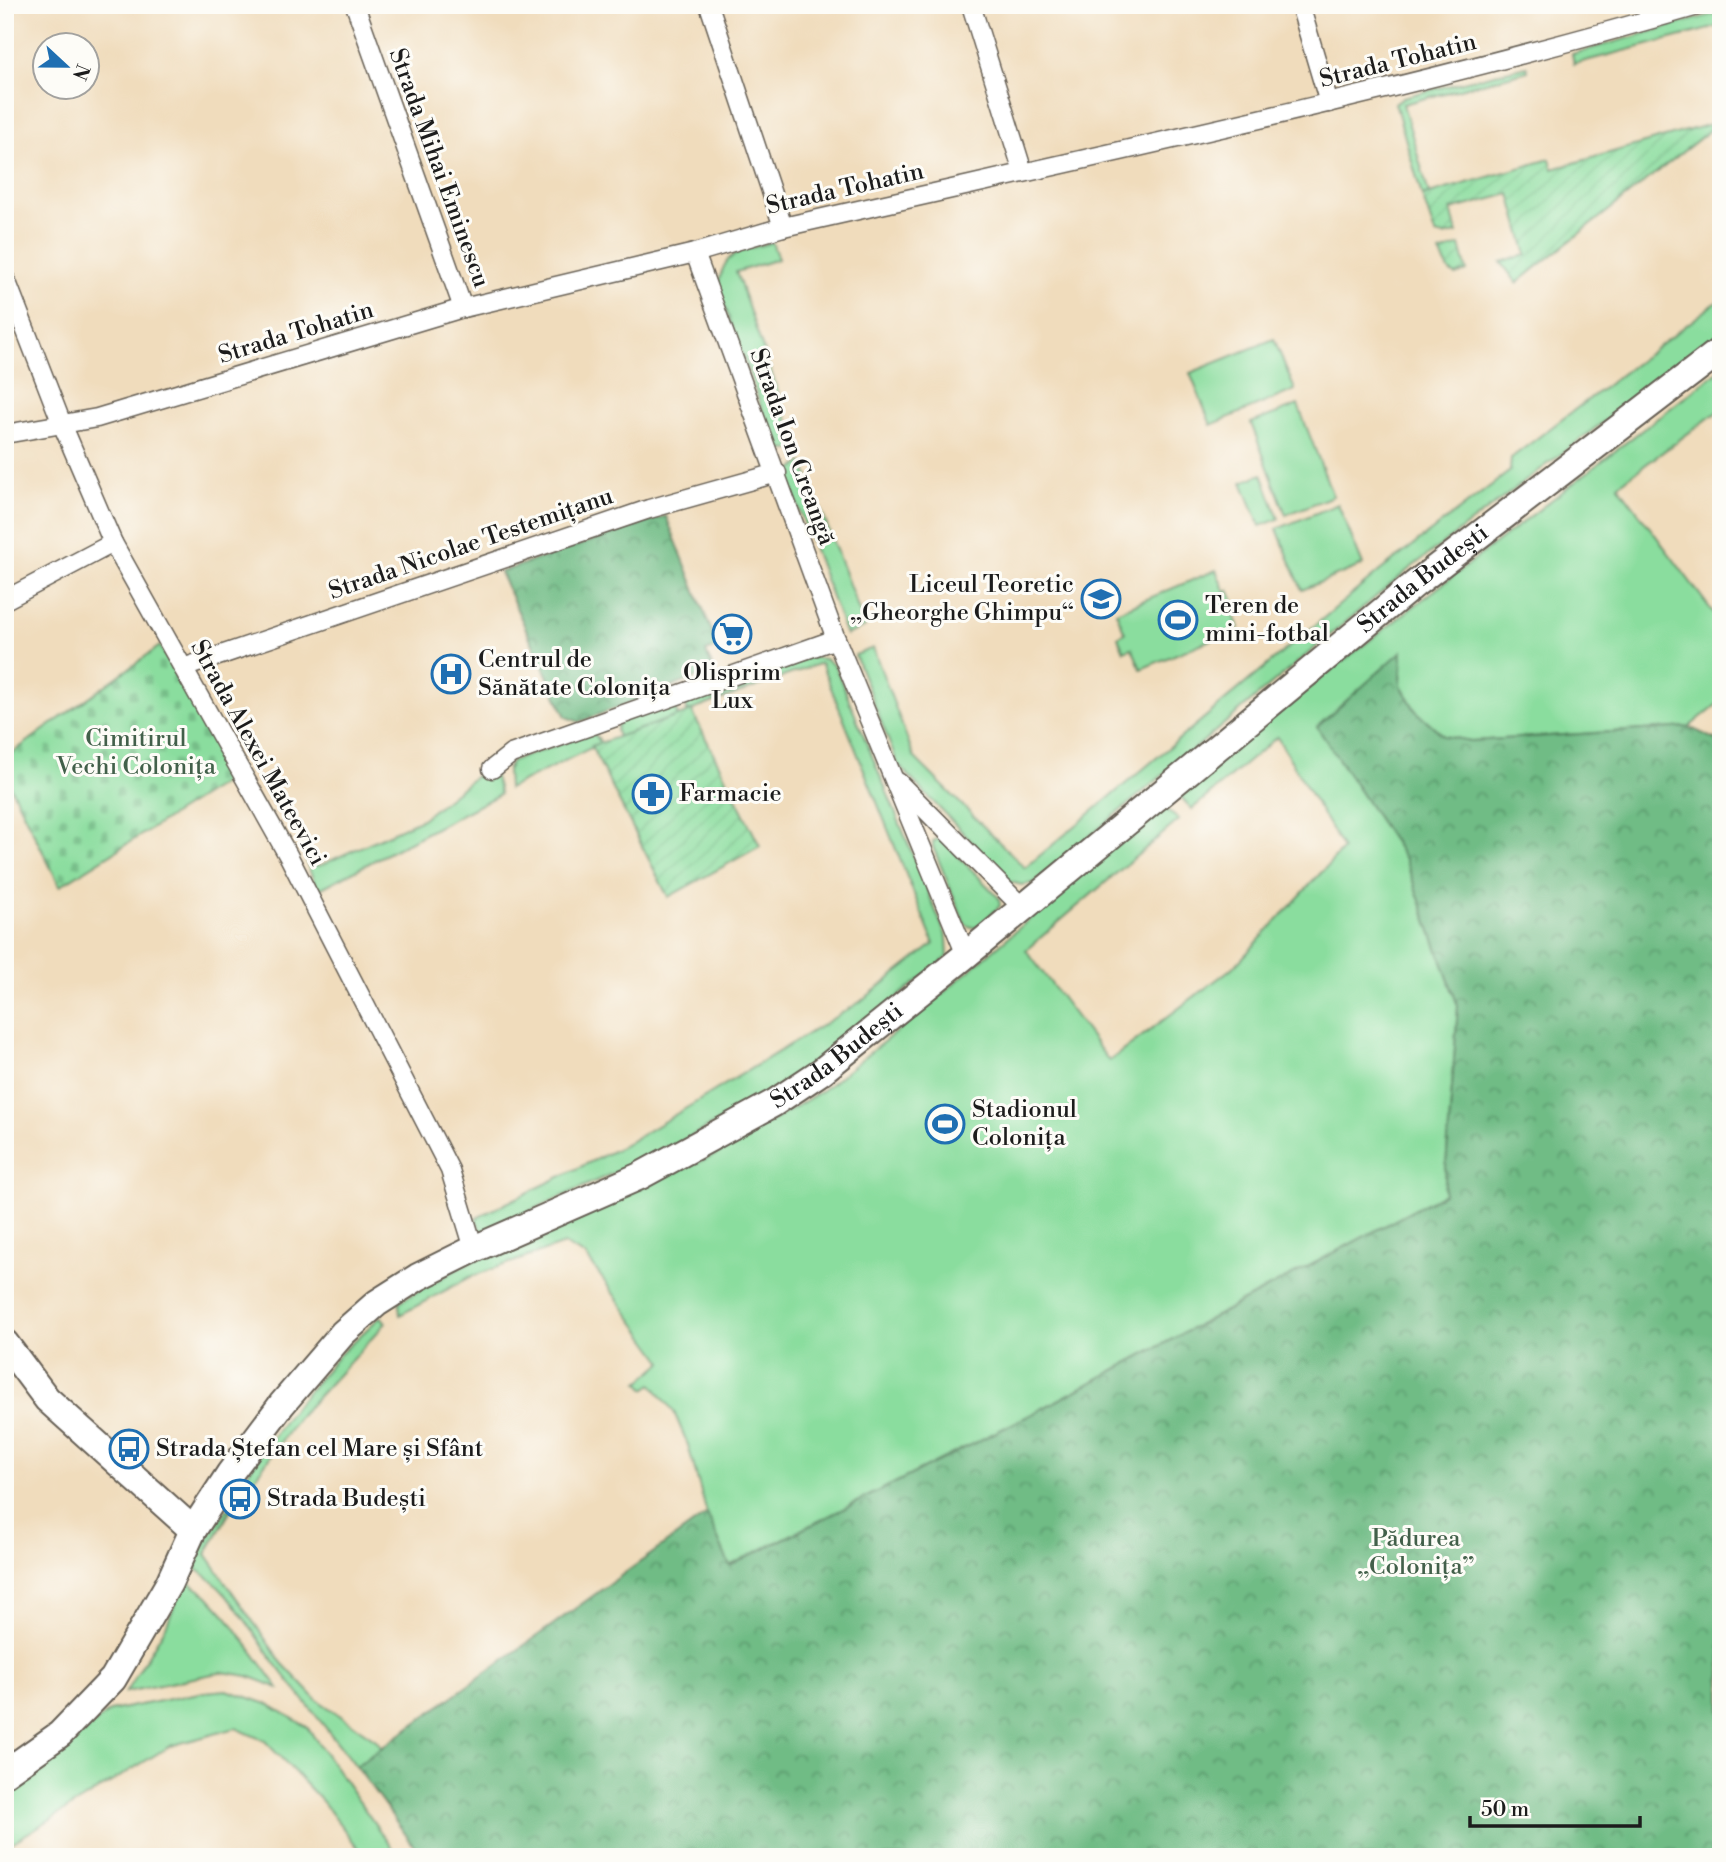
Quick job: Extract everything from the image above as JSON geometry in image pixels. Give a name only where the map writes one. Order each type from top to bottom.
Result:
[{"type":"street","name":"Strada Mihai Eminescu","points":[[355,5],[463,308]]},
{"type":"street","points":[[709,5],[783,227]]},
{"type":"street","points":[[971,5],[1023,172]]},
{"type":"street","points":[[1300,5],[1329,103]]},
{"type":"street","points":[[1635,5],[1640,23]]},
{"type":"street","name":"Strada Tohatin","points":[[5,434],[97,418],[463,308],[695,253],[783,227],[1329,103],[1536,52],[1701,5]]},
{"type":"street","name":"Strada Ion Creangă","points":[[695,253],[836,639],[966,955]]},
{"type":"street","name":"Strada Alexei Mateevici","points":[[5,277],[62,424],[113,543],[289,856],[450,1170],[474,1249]]},
{"type":"street","name":"Strada Budești","points":[[8,1767],[60,1734],[113,1679],[169,1583],[193,1530],[230,1473],[282,1404],[343,1333],[377,1303],[408,1283],[474,1249],[640,1176],[774,1103],[822,1071],[1415,584],[1721,350]]},
{"type":"street","name":"Strada Nicolae Testemițanu","points":[[183,668],[649,509],[777,473]]},
{"type":"street","points":[[5,600],[113,543]]},
{"type":"street","points":[[492,768],[519,751],[836,639]]},
{"type":"street","name":"Strada Ion Creangă","points":[[891,774],[1022,907]]},
{"type":"street","points":[[5,1343],[47,1399],[193,1530]]},
{"type":"green space","points":[[1721,12],[1721,26],[1574,64],[1572,54]]},
{"type":"green space","points":[[1527,66],[1528,71],[1403,104],[1429,194],[1422,196],[1395,103],[1403,97]]},
{"type":"green space","points":[[1721,121],[1721,126],[1713,128],[1517,283],[1501,262],[1527,255],[1510,194],[1451,210],[1457,233],[1443,236],[1435,234],[1422,196],[1550,159],[1553,169]]},
{"type":"green space","points":[[772,242],[778,259],[736,272],[798,449],[777,451],[718,287],[724,265],[735,254]]},
{"type":"green space","points":[[1460,245],[1467,271],[1456,275],[1450,272],[1440,253]]},
{"type":"green space","points":[[1721,299],[1721,333],[1408,570],[1034,883],[1022,885],[1010,882],[898,765],[855,655],[873,648],[914,757],[1025,868],[1381,570],[1510,471],[1511,458]]},
{"type":"green space","points":[[1274,339],[1295,390],[1211,425],[1190,373]]},
{"type":"green space","points":[[1721,369],[1721,409],[1618,485],[1721,623],[1721,701],[1689,727],[1471,741],[1444,736],[1415,710],[1401,685],[1402,653],[1317,727],[1405,859],[1458,1006],[1444,1194],[1036,1412],[729,1566],[707,1514],[688,1445],[674,1412],[652,1384],[645,1389],[639,1382],[663,1362],[586,1256],[564,1244],[470,1277],[400,1315],[399,1302],[466,1264],[719,1153],[820,1092],[910,1021],[1162,806],[1179,820],[1026,950],[1109,1061],[1236,965],[1343,849],[1277,737],[1192,809],[1178,794],[1299,695]]},
{"type":"green space","points":[[1298,405],[1333,496],[1286,515],[1251,423]]},
{"type":"green space","points":[[803,462],[865,627],[846,635],[790,485],[790,471]]},
{"type":"green space","points":[[1262,474],[1279,519],[1260,526],[1242,482]]},
{"type":"green space","points":[[1338,504],[1363,565],[1302,590],[1277,529]]},
{"type":"green space","points":[[666,516],[718,647],[706,652],[714,671],[579,722],[566,717],[500,572]]},
{"type":"green space","name":"Teren de mini-fotbal","points":[[1216,570],[1225,592],[1229,590],[1236,606],[1231,608],[1239,628],[1141,669],[1132,648],[1124,651],[1118,637],[1125,633],[1116,612]]},
{"type":"green space","name":"Cimitirul Vechi Colonița","points":[[160,646],[233,777],[60,886],[5,776],[5,758]]},
{"type":"green space","name":"Pădurea „Colonița”","points":[[1402,651],[1401,685],[1415,710],[1444,736],[1471,741],[1689,727],[1721,742],[1721,1857],[422,1857],[356,1766],[707,1514],[730,1566],[1036,1412],[1444,1194],[1458,1006],[1405,859],[1317,727]]},
{"type":"green space","points":[[808,657],[825,659],[835,666],[947,938],[948,957],[836,1046],[754,1103],[669,1148],[481,1233],[476,1218],[621,1147],[693,1104],[860,1002],[934,944],[821,663],[687,712],[686,700]]},
{"type":"green space","points":[[674,705],[678,716],[618,737],[618,722]]},
{"type":"green space","points":[[692,711],[760,846],[668,897],[591,746]]},
{"type":"green space","points":[[593,732],[601,743],[508,789],[507,770],[512,761]]},
{"type":"green space","points":[[491,764],[500,794],[318,890],[306,862],[319,866],[422,819]]},
{"type":"green space","points":[[941,838],[999,898],[1000,906],[976,928],[964,922],[933,847],[933,841]]},
{"type":"green space","points":[[381,1316],[386,1323],[298,1418],[246,1490],[243,1480],[288,1415],[337,1357]]},
{"type":"green space","points":[[227,1509],[231,1510],[206,1554],[282,1663],[316,1699],[376,1740],[382,1748],[356,1766],[279,1668],[241,1613],[219,1588],[193,1567],[201,1548]]},
{"type":"green space","points":[[185,1580],[207,1595],[227,1617],[279,1688],[248,1676],[222,1672],[126,1692],[166,1626]]},
{"type":"green space","points":[[227,1690],[270,1705],[307,1727],[398,1857],[365,1857],[322,1801],[265,1741],[236,1728],[170,1746],[5,1847],[5,1790],[30,1775],[110,1711]]},
{"type":"place","name":"Liceul Teoretic „Gheorghe Ghimpu“","points":[[1101,599]]},
{"type":"place","name":"Teren de mini-fotbal","points":[[1178,620]]},
{"type":"place","name":"Olisprim Lux","points":[[732,634]]},
{"type":"place","name":"Centrul de Sănătate Colonița","points":[[451,674]]},
{"type":"place","name":"Farmacie","points":[[652,794]]},
{"type":"place","name":"Stadionul Colonița","points":[[945,1124]]},
{"type":"place","name":"Strada Ștefan cel Mare și Sfânt","points":[[129,1449]]},
{"type":"place","name":"Strada Budești","points":[[240,1499]]}]
